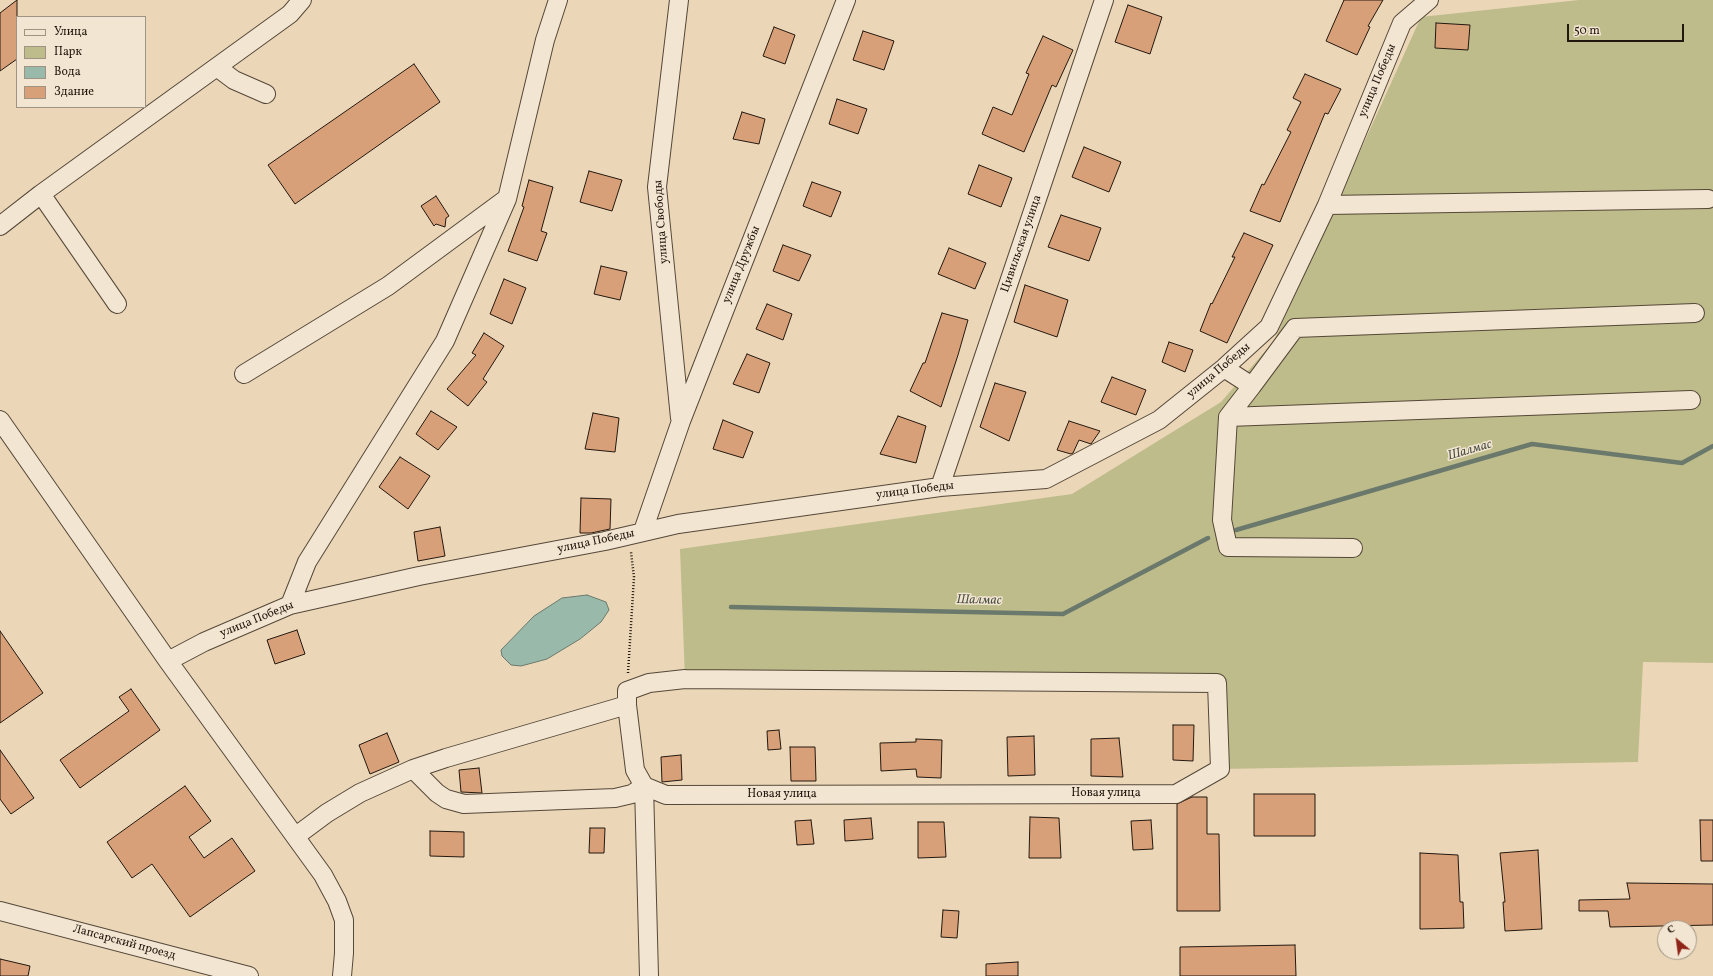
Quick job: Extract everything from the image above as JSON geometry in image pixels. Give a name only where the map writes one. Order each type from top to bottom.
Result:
[{"type":"street","points":[[0,226],[40,194],[218,68],[290,14],[302,0]]},
{"type":"street","points":[[290,605],[307,562],[445,341],[507,199],[545,40],[558,0]]},
{"type":"street","name":"улица Свободы","points":[[679,0],[657,187],[681,421]]},
{"type":"street","name":"улица Дружбы","points":[[636,533],[846,0]]},
{"type":"street","name":"Цивильская улица","points":[[940,487],[1104,0]]},
{"type":"street","name":"улица Победы","points":[[168,661],[204,642],[290,605],[419,576],[678,524],[940,487],[1046,479],[1158,420],[1224,368],[1270,327],[1327,205],[1402,23],[1429,0]]},
{"type":"street","points":[[218,68],[234,80],[266,94]]},
{"type":"street","points":[[40,194],[117,304]]},
{"type":"street","points":[[244,374],[388,286],[507,199]]},
{"type":"street","points":[[1327,205],[1708,199]]},
{"type":"street","points":[[1353,548],[1228,547],[1222,520],[1228,416],[1295,328],[1695,313]]},
{"type":"street","points":[[1224,368],[1252,386]]},
{"type":"street","points":[[1228,416],[1691,400]]},
{"type":"street","points":[[0,420],[168,661],[296,836],[322,875],[337,901],[344,920],[342,976]]},
{"type":"street","name":"Новая улица","points":[[627,698],[649,683],[685,679],[1217,683],[1220,768],[1176,794],[666,795],[644,786]]},
{"type":"street","points":[[296,836],[327,813],[360,793],[414,769],[627,698],[635,770],[644,786],[649,976]]},
{"type":"street","points":[[414,769],[437,793],[446,799],[464,804],[615,798],[632,794],[644,786]]},
{"type":"street","name":"Лапсарский проезд","points":[[0,911],[249,976]]},
{"type":"path","points":[[627,698],[636,533]]},
{"type":"green space","points":[[1579,0],[1713,0],[1713,663],[1643,662],[1638,762],[1220,769],[1217,683],[685,679],[680,549],[1072,494],[1221,402],[1274,341],[1421,17]]},
{"type":"water","points":[[587,595],[606,602],[609,610],[601,622],[580,639],[547,659],[521,666],[511,665],[502,656],[501,650],[534,616],[562,598]]},
{"type":"building","points":[[17,0],[16,60],[0,71],[0,13]]},
{"type":"building","points":[[1344,0],[1383,0],[1368,26],[1370,27],[1357,55],[1326,41]]},
{"type":"building","points":[[1128,5],[1162,17],[1150,54],[1115,42]]},
{"type":"building","points":[[1436,23],[1470,25],[1468,50],[1435,48]]},
{"type":"building","points":[[774,27],[795,35],[785,64],[763,56]]},
{"type":"building","points":[[863,31],[894,41],[884,70],[853,60]]},
{"type":"building","points":[[1043,36],[1073,50],[1056,87],[1052,85],[1024,152],[982,134],[993,107],[1012,115],[1029,74],[1026,73]]},
{"type":"building","points":[[414,64],[440,102],[295,204],[268,165]]},
{"type":"building","points":[[1305,74],[1341,89],[1328,114],[1325,113],[1280,222],[1250,211],[1262,184],[1264,185],[1291,132],[1287,130],[1301,102],[1293,98]]},
{"type":"building","points":[[837,99],[867,109],[858,134],[829,124]]},
{"type":"building","points":[[742,112],[765,119],[759,144],[733,139]]},
{"type":"building","points":[[1084,147],[1121,162],[1109,192],[1072,177]]},
{"type":"building","points":[[979,165],[1012,178],[1001,207],[968,194]]},
{"type":"building","points":[[589,171],[622,180],[612,211],[580,202]]},
{"type":"building","points":[[529,180],[553,187],[541,231],[547,233],[537,261],[508,251],[524,207],[522,206]]},
{"type":"building","points":[[812,182],[841,192],[831,217],[803,206]]},
{"type":"building","points":[[436,196],[449,216],[446,218],[445,227],[436,224],[434,226],[421,206]]},
{"type":"building","points":[[1061,215],[1101,228],[1089,261],[1048,247]]},
{"type":"building","points":[[1244,233],[1273,245],[1227,343],[1200,331],[1211,303],[1212,304],[1235,257],[1232,257]]},
{"type":"building","points":[[783,245],[811,255],[799,281],[773,271]]},
{"type":"building","points":[[949,248],[986,263],[975,289],[938,274]]},
{"type":"building","points":[[601,266],[627,272],[620,300],[594,294]]},
{"type":"building","points":[[504,279],[526,288],[512,324],[490,314]]},
{"type":"building","points":[[1025,285],[1068,300],[1057,337],[1014,322]]},
{"type":"building","points":[[767,304],[792,314],[783,340],[756,329]]},
{"type":"building","points":[[942,313],[968,320],[941,407],[910,391],[923,363],[925,363]]},
{"type":"building","points":[[484,333],[504,346],[483,379],[487,382],[468,406],[447,389],[476,355],[472,353]]},
{"type":"building","points":[[1169,342],[1193,350],[1185,372],[1162,362]]},
{"type":"building","points":[[747,354],[770,363],[759,393],[733,384]]},
{"type":"building","points":[[1112,377],[1146,390],[1136,415],[1101,402]]},
{"type":"building","points":[[995,383],[1026,392],[1009,441],[980,427]]},
{"type":"building","points":[[431,411],[457,427],[438,450],[416,434]]},
{"type":"building","points":[[593,413],[619,418],[615,452],[585,449]]},
{"type":"building","points":[[898,416],[926,426],[916,463],[880,454]]},
{"type":"building","points":[[723,420],[753,432],[743,458],[713,449]]},
{"type":"building","points":[[1069,421],[1100,431],[1091,444],[1079,440],[1073,453],[1071,454],[1057,450]]},
{"type":"building","points":[[400,457],[430,476],[408,509],[379,487]]},
{"type":"building","points":[[581,498],[611,499],[610,529],[591,533],[580,533]]},
{"type":"building","points":[[440,527],[445,556],[418,561],[414,532]]},
{"type":"building","points":[[297,630],[305,654],[275,664],[267,640]]},
{"type":"building","points":[[0,631],[43,693],[0,723]]},
{"type":"building","points":[[131,689],[160,730],[80,788],[60,760],[129,711],[119,697]]},
{"type":"building","points":[[1173,725],[1194,725],[1193,761],[1173,760]]},
{"type":"building","points":[[779,730],[781,749],[768,750],[767,731]]},
{"type":"building","points":[[387,733],[399,762],[370,774],[359,745]]},
{"type":"building","points":[[1034,736],[1035,775],[1008,776],[1007,737]]},
{"type":"building","points":[[1119,738],[1123,777],[1091,776],[1091,739]]},
{"type":"building","points":[[916,739],[942,740],[941,778],[917,777],[916,769],[881,771],[880,743],[916,742]]},
{"type":"building","points":[[790,747],[815,747],[816,781],[791,781]]},
{"type":"building","points":[[0,750],[34,798],[11,814],[0,799]]},
{"type":"building","points":[[681,755],[682,780],[662,782],[661,757]]},
{"type":"building","points":[[479,768],[482,793],[461,792],[459,770]]},
{"type":"building","points":[[185,786],[211,821],[189,837],[204,858],[232,838],[255,871],[190,917],[152,864],[132,878],[107,842]]},
{"type":"building","points":[[1254,794],[1315,794],[1315,836],[1254,836]]},
{"type":"building","points":[[1192,797],[1207,797],[1207,834],[1219,834],[1220,911],[1177,911],[1177,804]]},
{"type":"building","points":[[1030,817],[1059,818],[1061,858],[1029,858]]},
{"type":"building","points":[[871,818],[873,839],[845,841],[844,820]]},
{"type":"building","points":[[811,820],[814,844],[797,845],[795,821]]},
{"type":"building","points":[[1151,820],[1153,849],[1133,850],[1131,821]]},
{"type":"building","points":[[1700,820],[1713,820],[1713,861],[1701,861]]},
{"type":"building","points":[[918,822],[944,822],[946,857],[918,858]]},
{"type":"building","points":[[590,828],[605,828],[604,853],[589,853]]},
{"type":"building","points":[[430,831],[464,832],[464,857],[430,856]]},
{"type":"building","points":[[1538,850],[1542,929],[1505,931],[1503,902],[1505,902],[1500,853]]},
{"type":"building","points":[[1420,853],[1458,855],[1460,902],[1463,902],[1464,928],[1420,929]]},
{"type":"building","points":[[1627,883],[1713,884],[1713,925],[1697,925],[1697,920],[1657,920],[1657,926],[1610,927],[1608,911],[1579,911],[1579,900],[1630,899]]},
{"type":"building","points":[[943,910],[959,911],[957,938],[941,937]]},
{"type":"building","points":[[1295,945],[1296,976],[1180,976],[1180,947]]},
{"type":"building","points":[[0,959],[30,966],[28,976],[0,976]]},
{"type":"building","points":[[1018,962],[1018,976],[986,976],[986,964]]},
{"type":"waterway","name":"Шалмас","points":[[1236,530],[1532,444],[1682,463],[1713,446]]},
{"type":"waterway","name":"Шалмас","points":[[731,607],[1063,614],[1208,538]]}]
